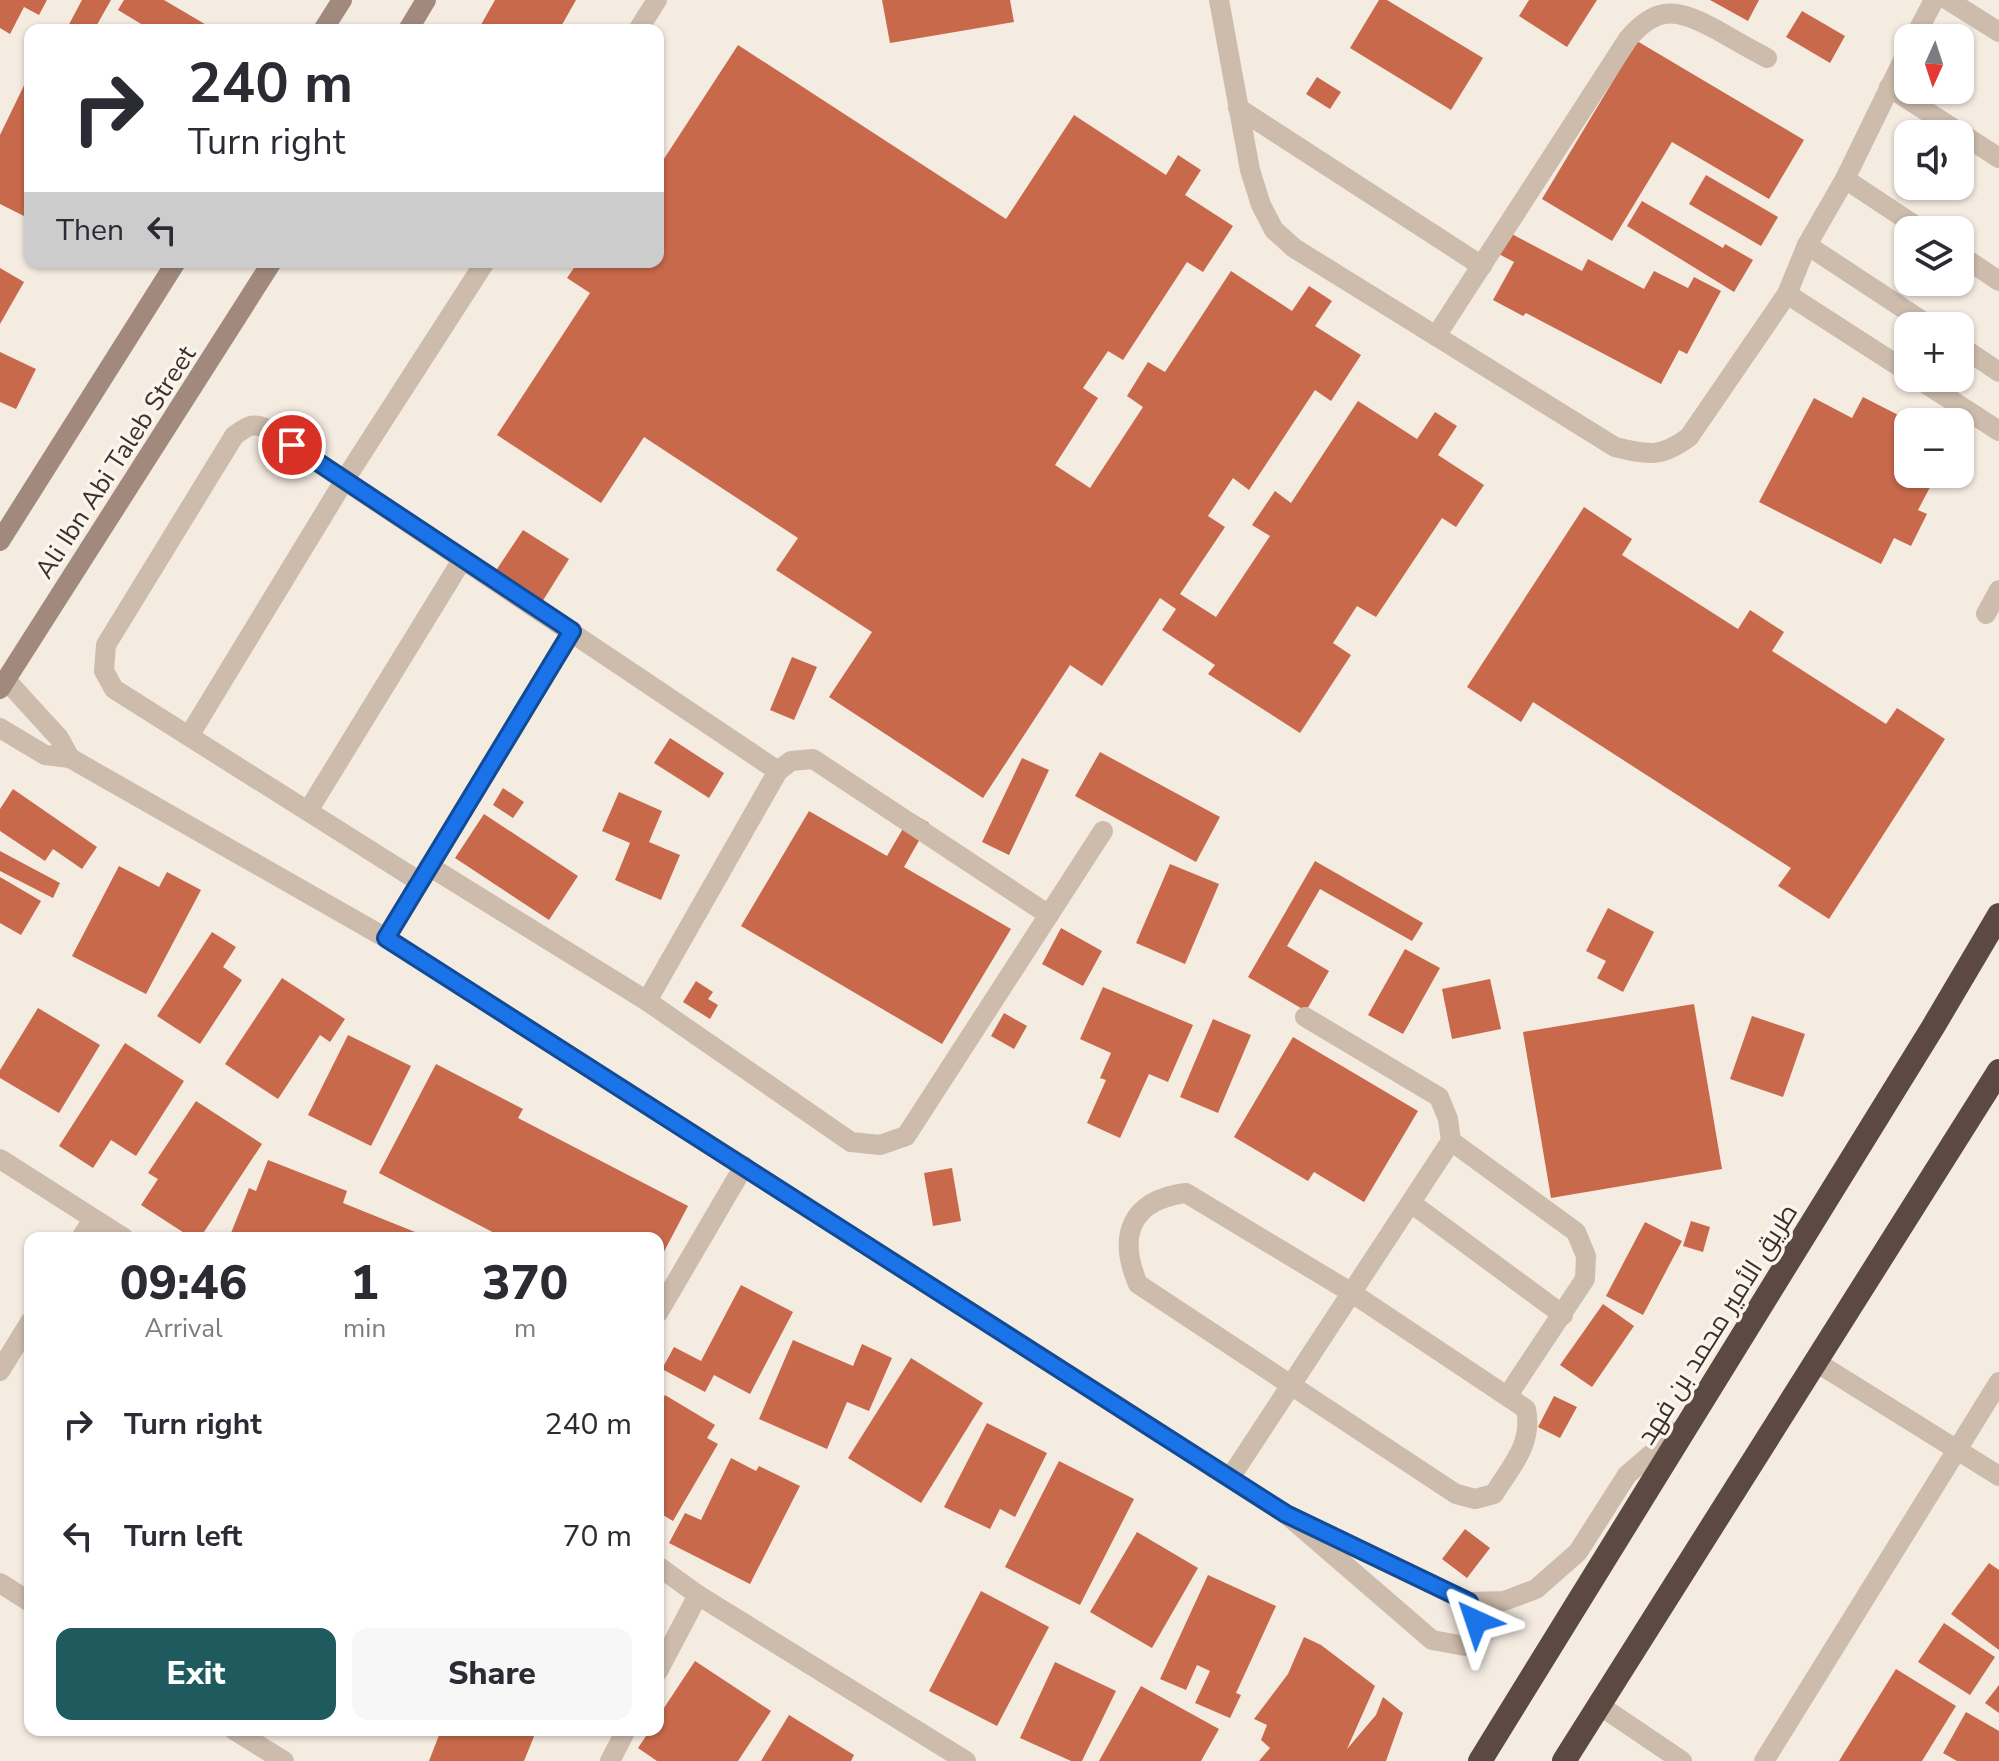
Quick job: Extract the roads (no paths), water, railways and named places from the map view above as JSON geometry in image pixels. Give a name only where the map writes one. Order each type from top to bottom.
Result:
[{"type":"highway","name":"طريق الأمير محمد بن فهد","points":[[1480,1761],[1999,915]]},
{"type":"highway","points":[[1564,1761],[1999,1071]]},
{"type":"street","points":[[327,24],[342,0]]},
{"type":"street","points":[[412,24],[426,0]]},
{"type":"street","points":[[642,24],[657,0]]},
{"type":"street","points":[[1219,0],[1250,170],[1261,205],[1274,230],[1294,248],[1615,447],[1647,455],[1671,450],[1689,437],[1787,294],[1807,245],[1845,179],[1894,77]]},
{"type":"street","points":[[1921,24],[1934,0]]},
{"type":"street","points":[[1948,0],[1999,32]]},
{"type":"street","points":[[1436,336],[1628,39],[1642,23],[1665,14],[1687,14],[1767,58]]},
{"type":"street","points":[[1889,87],[1999,158]]},
{"type":"street","points":[[1238,108],[1482,266]]},
{"type":"street","points":[[1845,179],[1901,216]]},
{"type":"street","points":[[1807,245],[1909,312]]},
{"type":"street","points":[[1974,264],[1999,281]]},
{"type":"street","points":[[0,541],[172,268]]},
{"type":"street","name":"Ali Ibn Abi Taleb Street","points":[[2,681],[268,268]]},
{"type":"street","points":[[189,736],[344,481],[481,268]]},
{"type":"street","points":[[1787,294],[1894,363]]},
{"type":"street","points":[[1974,355],[1999,372]]},
{"type":"street","points":[[1939,392],[1999,431]]},
{"type":"street","points":[[778,771],[257,424],[247,425],[234,436],[106,645],[104,671],[114,689],[308,811],[647,1001],[851,1142],[880,1145],[906,1136],[1103,831]]},
{"type":"street","points":[[308,811],[462,560]]},
{"type":"street","points":[[1986,614],[1999,590]]},
{"type":"street","points":[[386,938],[572,631]]},
{"type":"street","points":[[2,681],[59,738],[70,758]]},
{"type":"street","points":[[0,728],[45,755],[70,758],[386,938],[1286,1514],[1469,1602],[1504,1601],[1536,1589],[1578,1552],[1627,1475],[1690,1421]]},
{"type":"street","points":[[647,1001],[778,771],[791,761],[813,759],[1049,915]]},
{"type":"street","points":[[1230,1478],[1451,1141],[1448,1119],[1439,1097],[1305,1017]]},
{"type":"street","points":[[1451,1141],[1576,1232],[1586,1256],[1585,1279],[1508,1395]]},
{"type":"street","points":[[0,1159],[114,1232]]},
{"type":"street","points":[[664,1303],[744,1166]]},
{"type":"street","points":[[1186,1193],[1352,1293],[1526,1409],[1529,1425],[1527,1441],[1494,1494],[1475,1499],[1456,1494],[1138,1284],[1128,1262],[1127,1237],[1144,1207],[1163,1196],[1186,1193]]},
{"type":"street","points":[[1411,1203],[1563,1315]]},
{"type":"street","points":[[85,1232],[93,1219]]},
{"type":"street","points":[[0,1371],[24,1332]]},
{"type":"street","points":[[1816,1362],[1999,1476]]},
{"type":"street","points":[[1764,1761],[1999,1382]]},
{"type":"street","points":[[1286,1514],[1432,1640],[1465,1646],[1476,1635],[1476,1621],[1469,1602]]},
{"type":"street","points":[[664,1570],[698,1595],[966,1761]]},
{"type":"street","points":[[0,1583],[24,1598]]},
{"type":"street","points":[[664,1660],[698,1595]]},
{"type":"street","points":[[1599,1705],[1682,1761]]},
{"type":"street","points":[[244,1736],[284,1761]]},
{"type":"street","points":[[610,1761],[623,1736]]}]
